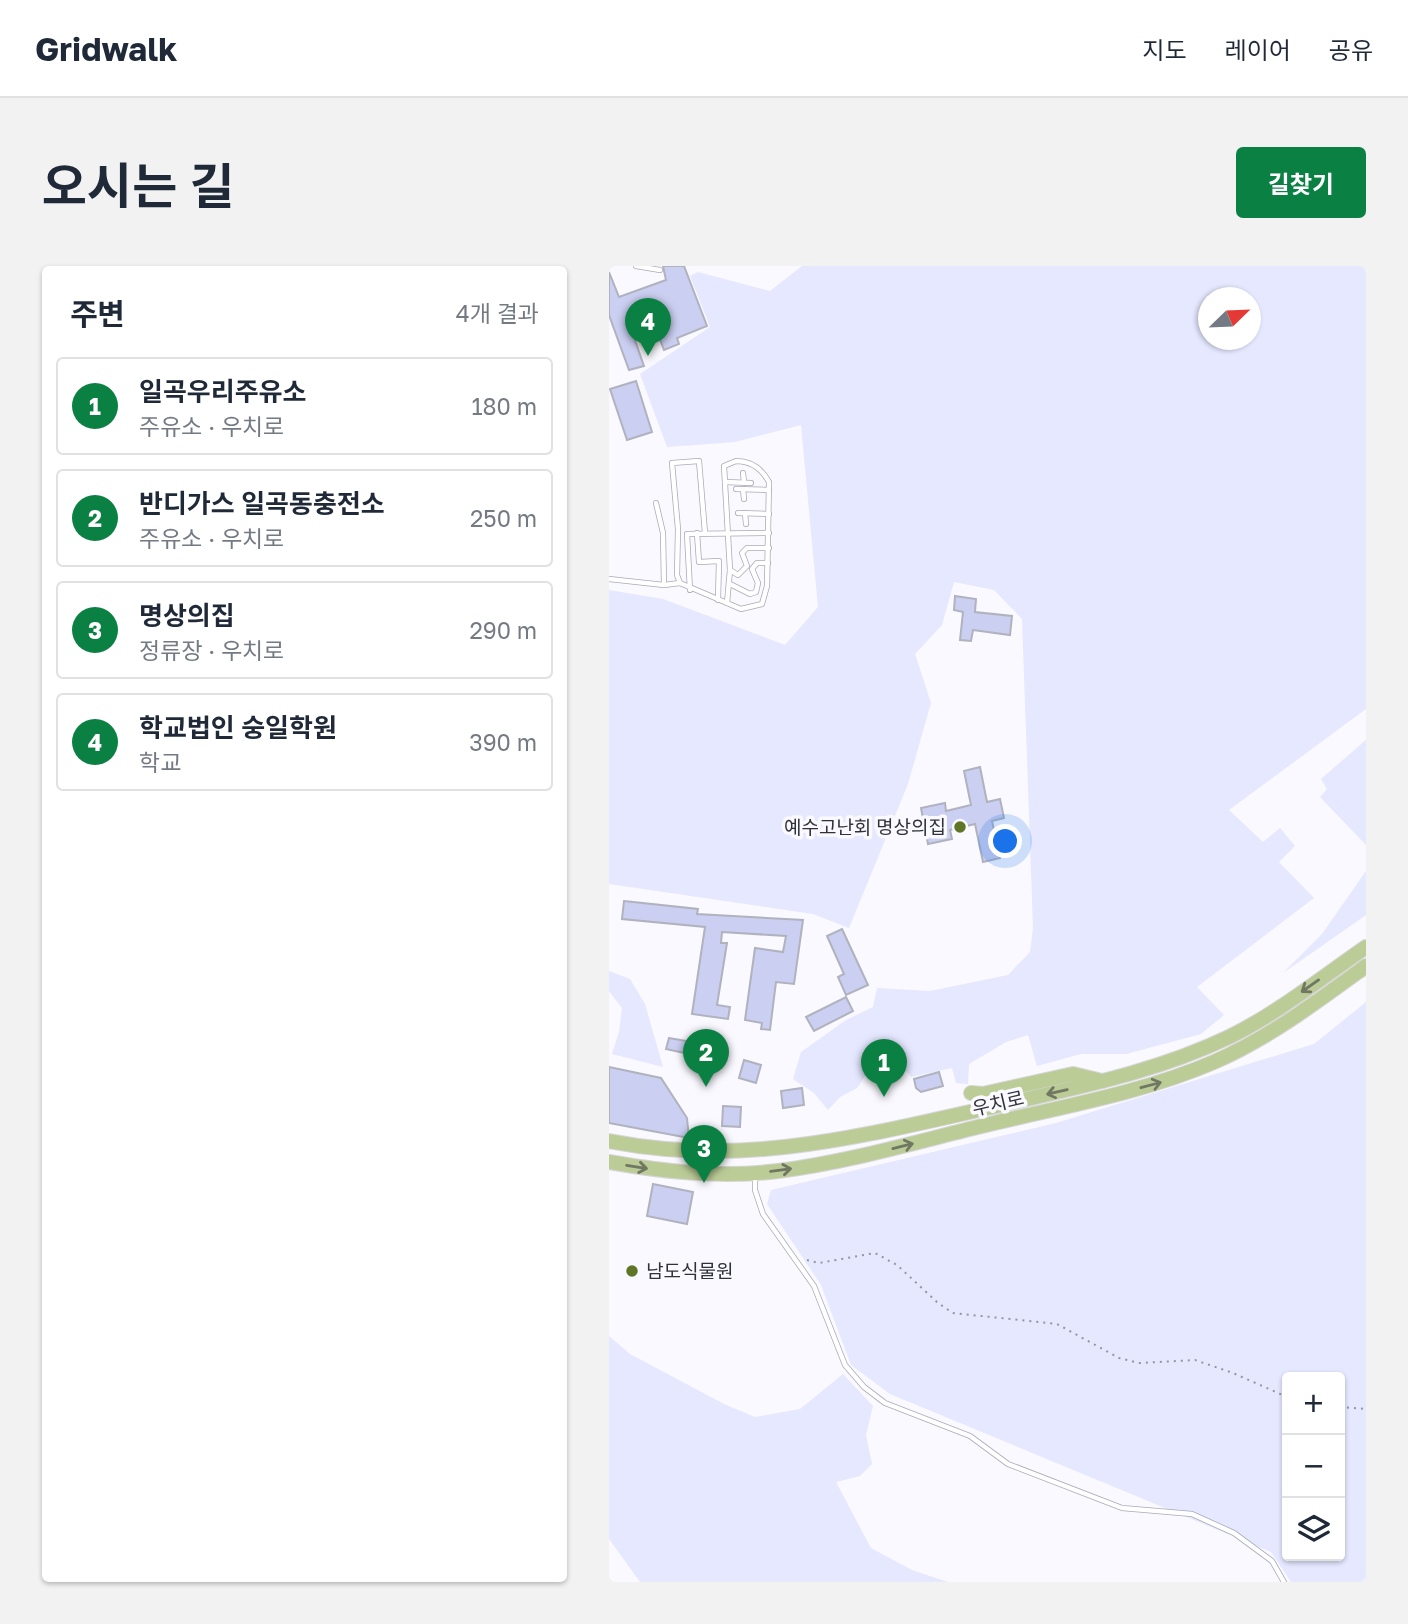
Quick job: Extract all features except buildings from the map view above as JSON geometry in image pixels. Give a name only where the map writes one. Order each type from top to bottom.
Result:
[{"type":"main road","name":"우치로","points":[[609,1141],[682,1152],[781,1150],[859,1137],[1103,1081],[1188,1055],[1231,1036],[1276,1010],[1366,947]]},
{"type":"main road","name":"우치로","points":[[609,1162],[664,1171],[755,1172],[854,1157],[1166,1081],[1243,1047],[1316,1002],[1366,966]]},
{"type":"main road","points":[[971,1093],[983,1094],[1073,1074],[1103,1081]]},
{"type":"lane","points":[[636,266],[660,270]]},
{"type":"lane","points":[[705,533],[699,461],[672,463],[678,529],[677,575],[680,583],[690,590],[741,609],[762,604],[767,586],[769,548],[769,491],[763,471],[744,461],[724,467],[730,570],[727,603]]},
{"type":"lane","points":[[743,473],[744,482]]},
{"type":"lane","points":[[725,482],[751,483]]},
{"type":"lane","points":[[736,489],[769,491]]},
{"type":"lane","points":[[743,489],[744,499]]},
{"type":"lane","points":[[656,503],[663,533],[664,585]]},
{"type":"lane","points":[[738,513],[769,514]]},
{"type":"lane","points":[[745,513],[746,524]]},
{"type":"lane","points":[[697,533],[699,562],[719,561],[718,600]]},
{"type":"lane","points":[[690,590],[687,534],[769,533]]},
{"type":"lane","points":[[730,570],[738,575],[743,573],[747,566],[742,553],[747,548],[769,548]]},
{"type":"lane","points":[[729,584],[750,594],[757,592],[758,583],[752,569],[757,562],[768,563]]},
{"type":"lane","points":[[609,579],[664,585],[680,583]]},
{"type":"lane","points":[[755,1172],[755,1191],[763,1214],[814,1286],[845,1365],[884,1404],[970,1436],[1008,1464],[1122,1508],[1192,1514],[1234,1533],[1272,1561],[1284,1582]]},
{"type":"path","points":[[793,1257],[819,1263],[875,1253],[897,1265],[938,1303],[953,1313],[1057,1324],[1119,1358],[1139,1363],[1195,1360],[1282,1395]]},
{"type":"path","points":[[1345,1407],[1366,1409]]},
{"type":"shaded area","points":[[802,266],[1366,266],[1366,709],[1229,810],[1263,842],[1280,828],[1295,846],[1279,862],[1314,898],[1197,987],[1224,1015],[1201,1034],[1126,1054],[1081,1054],[1037,1066],[1028,1035],[1006,1042],[969,1064],[968,1084],[956,1083],[952,1068],[911,1077],[894,1057],[878,1057],[857,1088],[840,1097],[828,1110],[814,1093],[793,1079],[801,1052],[846,1020],[873,1007],[877,988],[930,991],[1008,975],[1030,952],[1033,928],[1022,619],[994,590],[954,582],[942,625],[915,654],[931,703],[908,784],[849,928],[813,914],[609,884],[609,590],[663,599],[785,645],[818,607],[801,425],[735,442],[667,447],[640,374],[710,327],[690,276],[698,272],[770,291]]},
{"type":"shaded area","points":[[1366,740],[1366,845],[1320,797],[1327,789],[1321,779]]},
{"type":"shaded area","points":[[1366,871],[1366,915],[1283,973],[1322,934]]},
{"type":"shaded area","points":[[609,971],[630,979],[645,1004],[663,1067],[612,1054],[619,1032],[622,1008],[609,991]]},
{"type":"shaded area","points":[[1366,1002],[1366,1582],[1291,1582],[1271,1552],[890,1394],[851,1365],[821,1285],[767,1204],[771,1190],[1056,1123],[1314,1044]]},
{"type":"shaded area","points":[[609,1336],[630,1354],[724,1404],[755,1417],[800,1409],[843,1374],[873,1406],[866,1435],[872,1464],[860,1476],[836,1482],[871,1548],[912,1570],[948,1582],[640,1582],[609,1539]]},
{"type":"place","name":"학교법인 숭일학원","points":[[648,356]]},
{"type":"place","name":"예수고난회 명상의집","points":[[960,827]]},
{"type":"place","name":"반디가스 일곡동충전소","points":[[706,1087]]},
{"type":"place","name":"일곡우리주유소","points":[[884,1097]]},
{"type":"place","name":"명상의집","points":[[704,1183]]},
{"type":"place","name":"남도식물원","points":[[632,1271]]}]
